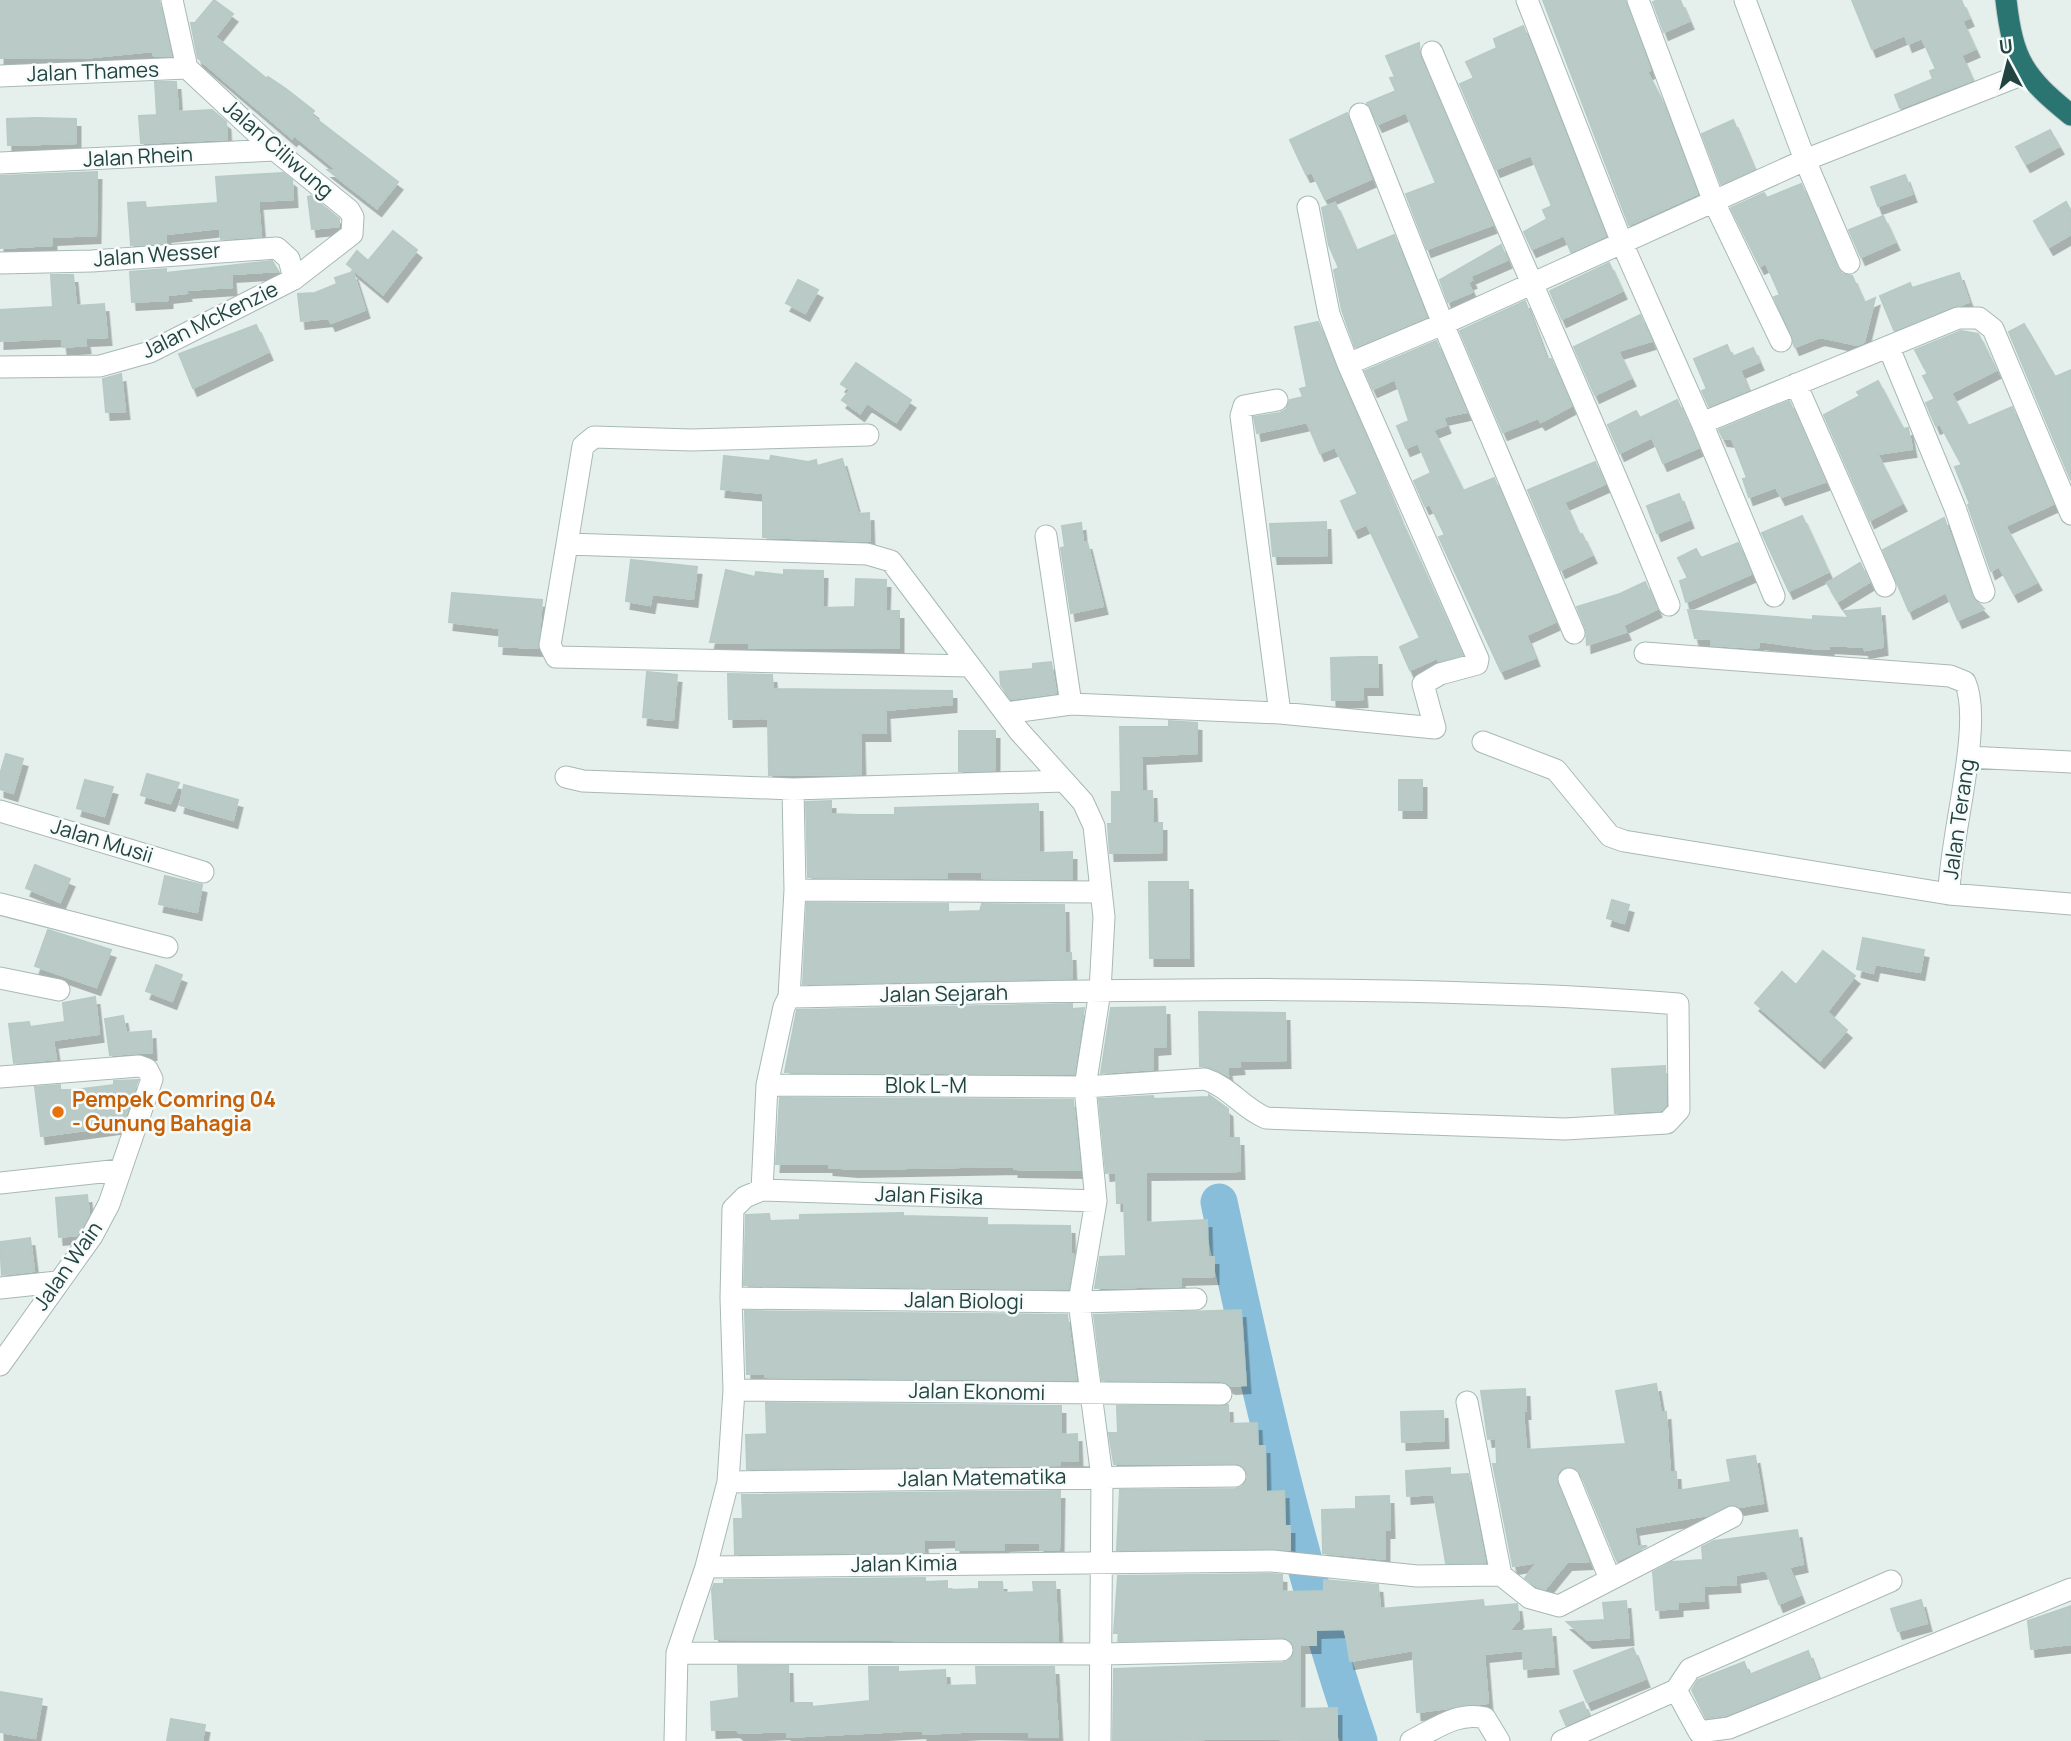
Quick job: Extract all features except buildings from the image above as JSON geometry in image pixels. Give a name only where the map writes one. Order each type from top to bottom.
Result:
[{"type":"highway","points":[[2006,0],[2018,61],[2026,73],[2071,115]]},
{"type":"street","points":[[172,0],[187,68]]},
{"type":"street","points":[[1527,0],[1622,243],[1702,423],[1774,596]]},
{"type":"street","points":[[1638,0],[1714,202],[1782,341]]},
{"type":"street","points":[[1745,0],[1805,160],[1849,263]]},
{"type":"street","points":[[1432,52],[1531,285],[1605,449],[1669,605]]},
{"type":"street","name":"Jalan Thames","points":[[0,76],[187,68]]},
{"type":"street","name":"Jalan Ciliwung","points":[[187,68],[275,150],[353,216],[352,234],[294,279]]},
{"type":"street","points":[[1348,364],[1531,285],[1805,160],[2026,73]]},
{"type":"street","points":[[1360,114],[1443,324],[1574,633]]},
{"type":"street","name":"Jalan Rhein","points":[[0,163],[275,150]]},
{"type":"street","points":[[1006,713],[1072,704],[1280,713],[1435,728],[1423,684],[1440,674],[1478,661],[1348,364],[1329,314],[1308,207]]},
{"type":"street","name":"Jalan Wesser","points":[[0,263],[92,261],[277,248],[289,259],[294,279]]},
{"type":"street","name":"Jalan McKenzie","points":[[0,367],[100,366],[150,352],[294,279]]},
{"type":"street","points":[[1702,423],[1958,318],[1979,318],[1993,329],[2071,514]]},
{"type":"street","points":[[1889,348],[1955,508],[1984,592]]},
{"type":"street","points":[[1796,384],[1885,586]]},
{"type":"street","points":[[1277,400],[1244,406],[1241,416],[1280,713]]},
{"type":"street","points":[[868,435],[691,440],[594,437],[583,446],[550,645],[556,657],[970,666]]},
{"type":"street","points":[[1046,536],[1072,704]]},
{"type":"street","points":[[566,544],[867,555],[891,561],[1006,713],[1083,802],[1094,826],[1104,917],[1100,991],[1085,1087],[1096,1201],[1079,1302],[1102,1477],[1103,1654],[1100,1741]]},
{"type":"street","name":"Jalan Terang","points":[[1645,653],[1950,677],[1965,682],[1969,691],[1968,757],[1953,837],[1949,894],[2071,904]]},
{"type":"street","points":[[1483,743],[1556,770],[1610,836],[1624,841],[1949,894]]},
{"type":"street","points":[[1968,757],[2071,762]]},
{"type":"street","points":[[566,777],[583,781],[793,789],[1064,781]]},
{"type":"street","points":[[675,1741],[677,1653],[706,1567],[728,1482],[734,1390],[731,1298],[733,1209],[745,1196],[762,1190],[767,1085],[784,1007],[789,997],[795,890],[793,789]]},
{"type":"street","name":"Jalan Musii","points":[[0,811],[203,872]]},
{"type":"street","points":[[795,890],[1101,892]]},
{"type":"street","points":[[0,904],[167,947]]},
{"type":"street","points":[[0,978],[59,990]]},
{"type":"street","name":"Jalan Sejarah","points":[[789,997],[1100,991],[1385,991],[1678,1004],[1679,1110],[1667,1123],[1566,1129],[1266,1118]]},
{"type":"street","name":"Jalan Wain","points":[[0,1077],[139,1066],[147,1069],[152,1079],[109,1204],[92,1236],[0,1365]]},
{"type":"street","name":"Blok L-M","points":[[767,1085],[1085,1087],[1205,1079],[1223,1085],[1248,1110],[1266,1118]]},
{"type":"street","points":[[0,1183],[120,1170]]},
{"type":"street","name":"Jalan Fisika","points":[[762,1190],[1096,1201]]},
{"type":"street","points":[[0,1288],[57,1282]]},
{"type":"street","name":"Jalan Biologi","points":[[731,1298],[1079,1302],[1196,1299]]},
{"type":"street","name":"Jalan Ekonomi","points":[[734,1390],[1221,1394]]},
{"type":"street","points":[[1467,1402],[1501,1575],[1530,1598],[1559,1606],[1732,1517]]},
{"type":"street","name":"Jalan Matematika","points":[[728,1482],[1235,1476]]},
{"type":"street","points":[[1569,1479],[1610,1579]]},
{"type":"street","name":"Jalan Kimia","points":[[706,1567],[1272,1561],[1417,1576],[1501,1575]]},
{"type":"street","points":[[1562,1741],[1676,1690],[1690,1669],[1891,1581]]},
{"type":"street","points":[[1676,1690],[1699,1732],[1729,1728],[2071,1589]]},
{"type":"street","points":[[677,1653],[1103,1654],[1282,1650]]},
{"type":"street","points":[[1411,1741],[1461,1716],[1473,1715],[1485,1718],[1499,1741]]},
{"type":"waterway","points":[[1219,1202],[1281,1474],[1317,1608],[1359,1741]]},
{"type":"place","name":"Pempek Comring 04 - Gunung Bahagia","points":[[58,1112]]}]
